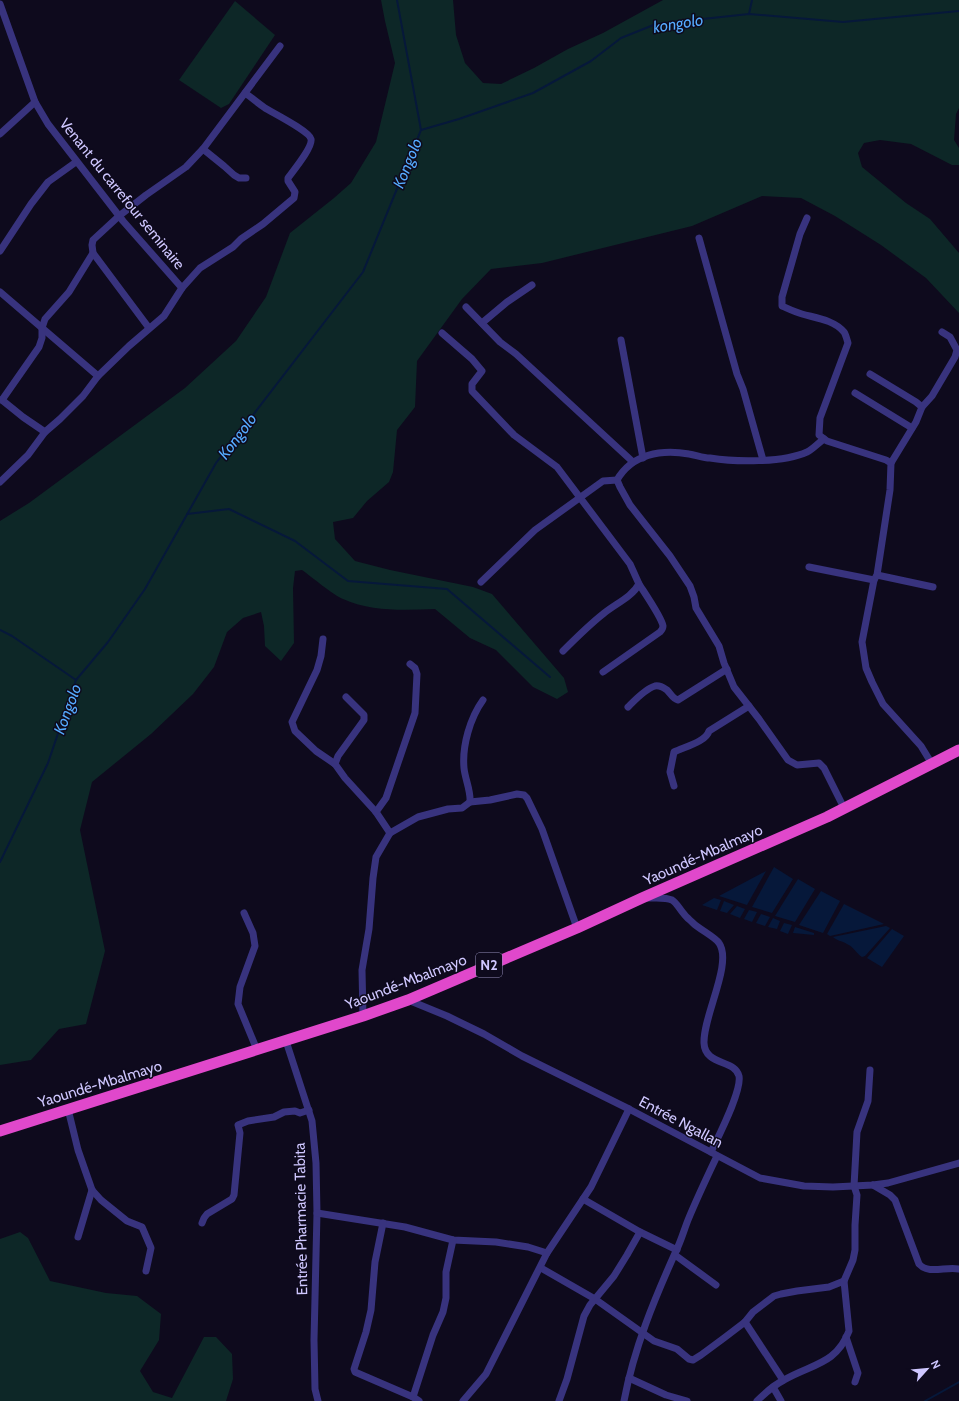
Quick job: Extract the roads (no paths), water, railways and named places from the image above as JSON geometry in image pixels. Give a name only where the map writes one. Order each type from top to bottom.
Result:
[{"type":"highway","name":"Yaoundé-Mbalmayo","points":[[0,1131],[286,1041],[408,1000],[577,928],[844,808],[959,750]]},
{"type":"street","name":"Venant du carrefour seminaire","points":[[0,4],[35,102],[48,124],[119,216],[182,288]]},
{"type":"street","points":[[150,328],[93,253],[92,245],[94,240],[119,216],[146,194],[186,167],[203,149],[280,46]]},
{"type":"street","points":[[0,482],[28,455],[45,432],[83,396],[98,376],[129,346],[164,316],[182,288],[200,268],[233,247],[241,239],[263,224],[294,198],[295,192],[288,181],[288,178],[307,150],[311,138],[303,130],[265,108],[245,93]]},
{"type":"street","points":[[0,134],[35,102]]},
{"type":"street","points":[[203,149],[234,176],[246,178]]},
{"type":"street","points":[[0,251],[48,182],[76,162]]},
{"type":"street","points":[[807,218],[800,234],[782,297],[782,306],[801,314],[821,319],[836,326],[845,333],[848,344],[820,418],[819,434],[824,439],[891,463]]},
{"type":"street","points":[[699,238],[737,374],[743,389],[764,460]]},
{"type":"street","points":[[45,432],[1,400],[39,347],[45,319],[69,292],[93,253]]},
{"type":"street","points":[[482,323],[507,302],[532,285]]},
{"type":"street","points":[[0,292],[98,376]]},
{"type":"street","points":[[466,307],[500,342],[516,354],[633,462]]},
{"type":"street","points":[[932,764],[921,746],[883,704],[866,668],[862,642],[890,490],[891,463],[912,428],[922,407],[932,396],[955,357],[957,350],[950,337],[942,332]]},
{"type":"street","points":[[442,333],[472,359],[482,371],[472,384],[472,391],[514,435],[557,467],[630,564],[639,584],[659,616],[663,626],[662,629],[603,672]]},
{"type":"street","points":[[621,340],[643,458]]},
{"type":"street","points":[[870,374],[922,407]]},
{"type":"street","points":[[855,393],[912,428]]},
{"type":"street","points":[[824,439],[807,451],[787,458],[764,460],[710,458],[664,452],[633,462],[622,471],[617,480],[630,505],[670,556],[690,586],[696,608],[720,646],[734,687],[788,760],[797,765],[819,763],[824,768],[844,808]]},
{"type":"street","points":[[481,582],[535,530],[604,481],[617,480]]},
{"type":"street","points":[[809,567],[933,587]]},
{"type":"street","points":[[563,651],[603,614],[636,590],[639,584]]},
{"type":"street","points":[[323,639],[321,656],[317,670],[292,722],[295,732],[316,751],[335,764],[344,778],[376,812],[390,833]]},
{"type":"street","points":[[376,812],[386,798],[415,713],[417,674],[415,668],[410,664]]},
{"type":"street","points":[[628,707],[648,690],[656,686],[660,686],[669,692],[674,699],[678,700],[727,669]]},
{"type":"street","points":[[335,764],[338,756],[364,720],[364,715],[346,697]]},
{"type":"street","points":[[470,802],[463,767],[464,753],[467,737],[476,710],[483,700]]},
{"type":"street","points":[[674,786],[670,772],[674,752],[704,740],[708,736],[709,731],[749,706]]},
{"type":"street","points":[[363,1016],[362,970],[369,929],[376,857],[390,833],[418,817],[448,808],[462,808],[470,802],[490,800],[517,794],[524,795],[527,798],[542,830],[577,928]]},
{"type":"street","points":[[624,1401],[628,1378],[642,1332],[676,1253],[714,1154],[733,1103],[738,1087],[739,1076],[736,1070],[731,1066],[716,1060],[707,1053],[704,1041],[712,1001],[723,968],[723,950],[718,941],[698,928],[683,914],[672,900],[663,898],[642,898]]},
{"type":"street","points":[[244,913],[253,933],[256,946],[240,988],[238,1004],[256,1050]]},
{"type":"street","name":"Entrée Ngallan","points":[[408,1000],[484,1034],[522,1056],[629,1109],[760,1178],[804,1186],[833,1187],[873,1185],[888,1183],[959,1163]]},
{"type":"street","name":"Entrée Pharmacie Tabita","points":[[286,1041],[312,1121],[316,1163],[317,1213],[314,1347],[315,1389],[318,1401]]},
{"type":"street","points":[[757,1401],[783,1380],[825,1361],[834,1355],[849,1331],[844,1281],[856,1250],[855,1225],[857,1195],[854,1186],[857,1132],[868,1101],[870,1070]]},
{"type":"street","points":[[68,1109],[78,1150],[92,1190],[101,1200],[127,1222],[142,1227],[151,1248],[146,1271]]},
{"type":"street","points":[[463,1401],[486,1374],[548,1253],[583,1199],[605,1161],[629,1109]]},
{"type":"street","points":[[202,1223],[207,1214],[232,1199],[234,1195],[240,1133],[238,1125],[248,1120],[274,1117],[284,1112],[300,1112],[309,1110]]},
{"type":"street","points":[[873,1185],[890,1195],[895,1200],[919,1264],[922,1268],[925,1270],[959,1269]]},
{"type":"street","points":[[78,1237],[92,1190]]},
{"type":"street","points":[[583,1199],[676,1253],[716,1284]]},
{"type":"street","points":[[317,1213],[383,1223],[453,1240],[496,1242],[528,1247],[548,1253]]},
{"type":"street","points":[[383,1223],[375,1262],[371,1310],[366,1332],[354,1369],[356,1372],[417,1400],[433,1335],[446,1298],[446,1272],[453,1240]]},
{"type":"street","points":[[559,1401],[567,1379],[584,1316],[595,1299],[614,1276],[640,1232]]},
{"type":"street","points":[[540,1268],[595,1299],[654,1341],[676,1349],[689,1359],[693,1360],[744,1322],[753,1312],[774,1296],[829,1286],[844,1281]]},
{"type":"street","points":[[744,1322],[783,1380]]},
{"type":"street","points":[[846,1337],[858,1373],[855,1382]]},
{"type":"street","points":[[628,1378],[666,1395],[687,1401]]},
{"type":"street","points":[[773,1388],[781,1401]]},
{"type":"water","points":[[774,867],[793,879],[772,913],[752,907]]},
{"type":"water","points":[[766,871],[747,905],[719,896]]},
{"type":"water","points":[[798,879],[815,889],[795,922],[775,916]]},
{"type":"water","points":[[821,891],[840,901],[823,933],[799,925]]},
{"type":"water","points":[[714,898],[721,900],[717,910],[702,905]]},
{"type":"water","points":[[724,901],[734,905],[727,913],[720,911]]},
{"type":"water","points":[[844,904],[884,924],[830,936],[827,934]]},
{"type":"water","points":[[737,906],[745,909],[740,918],[730,914]]},
{"type":"water","points":[[749,910],[757,912],[752,922],[744,919]]},
{"type":"water","points":[[761,914],[770,917],[765,926],[756,923]]},
{"type":"water","points":[[773,918],[780,921],[777,929],[768,927]]},
{"type":"water","points":[[784,923],[792,925],[788,934],[780,931]]},
{"type":"water","points":[[886,926],[890,928],[865,956],[862,957],[849,945],[833,937]]},
{"type":"water","points":[[795,927],[814,933],[814,935],[793,933]]},
{"type":"water","points":[[892,929],[904,936],[882,967],[867,958]]},
{"type":"waterway","name":"Kongolo","points":[[0,862],[48,763],[76,680],[108,642],[145,589],[216,463],[363,272],[421,130],[397,0]]},
{"type":"waterway","points":[[749,14],[752,0]]},
{"type":"waterway","name":"kongolo","points":[[421,130],[459,119],[533,93],[591,61],[621,38],[656,24],[749,14],[843,22],[959,11]]},
{"type":"waterway","points":[[187,514],[229,509],[295,541],[348,581],[447,589],[550,677]]},
{"type":"waterway","points":[[0,630],[12,636],[76,680]]},
{"type":"waterway","points":[[925,1401],[959,1382]]}]
